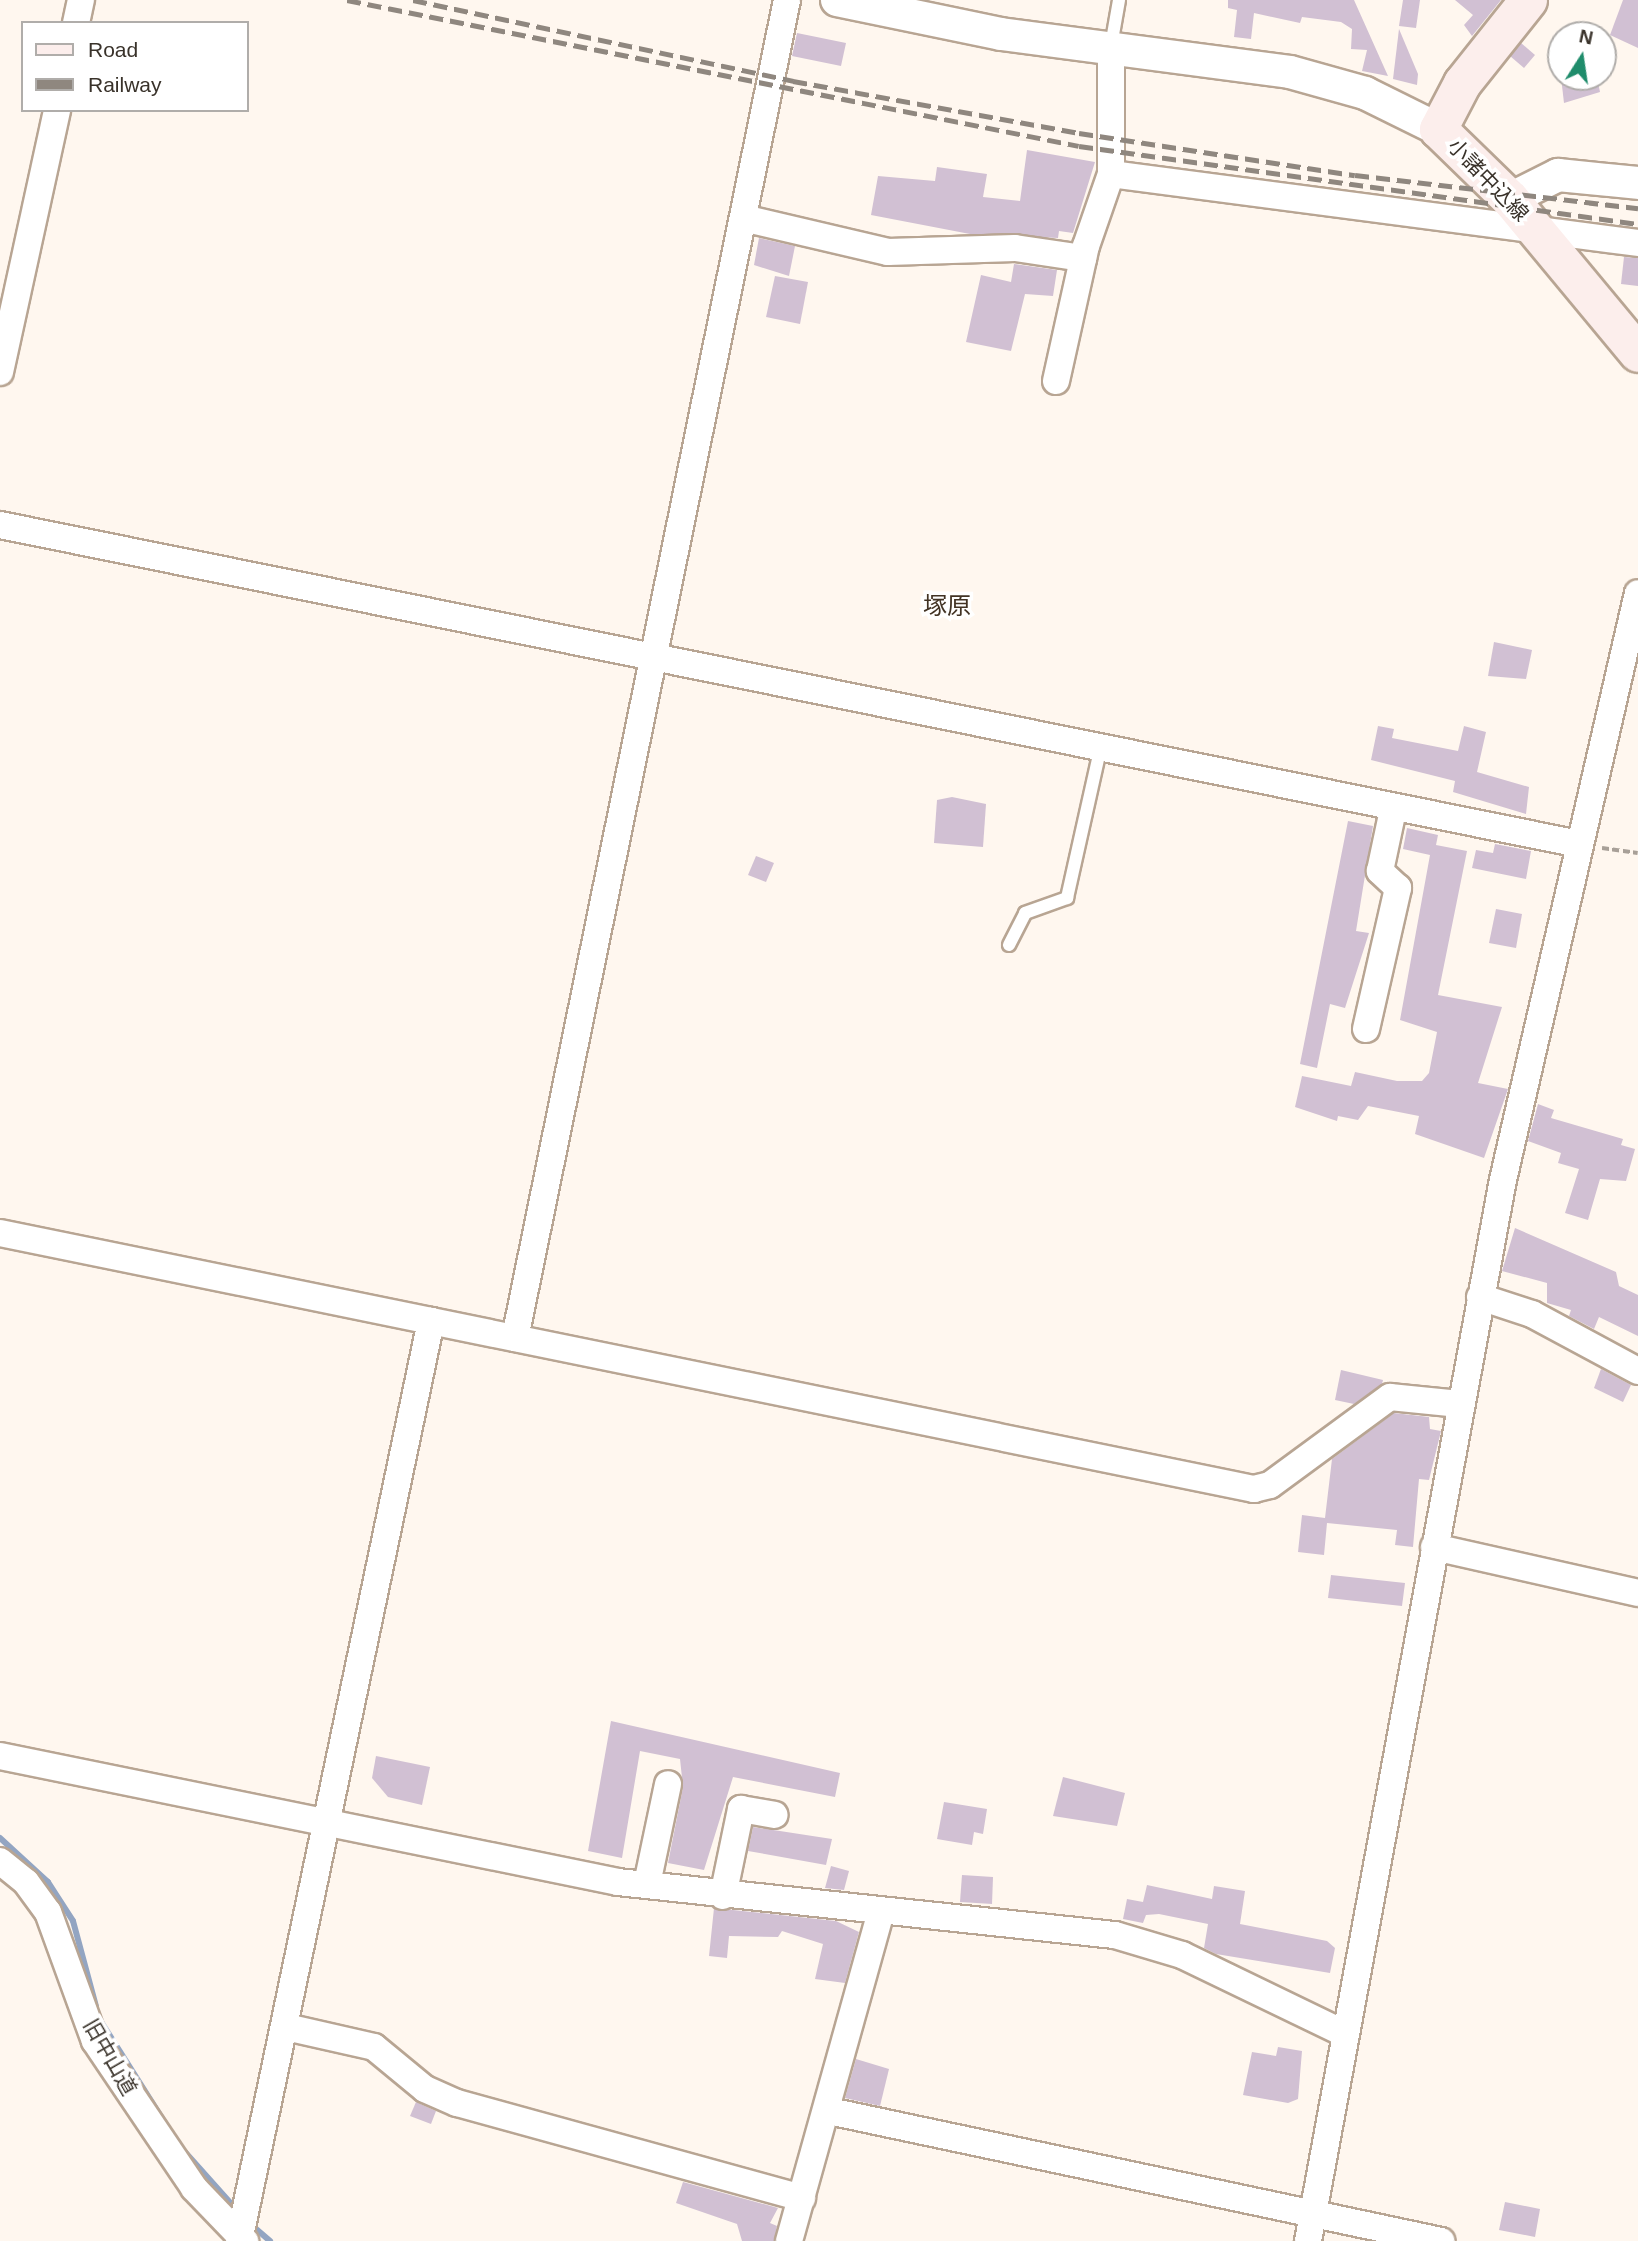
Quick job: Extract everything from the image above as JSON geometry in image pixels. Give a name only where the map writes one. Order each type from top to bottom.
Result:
[{"type":"main road","name":"小諸中込線","points":[[1528,0],[1462,83],[1438,129],[1510,199],[1638,353]]},
{"type":"street","points":[[76,21],[81,0]]},
{"type":"street","points":[[515,1338],[787,0]]},
{"type":"street","points":[[837,0],[919,9],[1111,46],[1290,72],[1365,93],[1438,129]]},
{"type":"street","points":[[1056,381],[1083,258],[1111,174],[1111,46]]},
{"type":"street","points":[[0,372],[57,112]]},
{"type":"street","points":[[1111,174],[1638,243]]},
{"type":"street","points":[[1510,199],[1558,175],[1638,183]]},
{"type":"street","points":[[743,218],[888,252],[1015,248],[1083,258]]},
{"type":"street","points":[[0,524],[1101,746],[1393,810],[1579,844]]},
{"type":"street","points":[[1308,2241],[1343,2033],[1480,1297],[1579,844],[1636,610]]},
{"type":"street","points":[[1366,1029],[1398,888],[1380,871],[1393,810]]},
{"type":"street","points":[[0,1233],[1254,1489],[1270,1485],[1390,1397],[1460,1404]]},
{"type":"street","points":[[1480,1297],[1532,1314],[1638,1371]]},
{"type":"street","points":[[241,2240],[431,1321]]},
{"type":"street","points":[[1434,1547],[1638,1593]]},
{"type":"street","points":[[0,1756],[327,1824],[648,1884],[880,1915],[1115,1935],[1182,1955],[1343,2033]]},
{"type":"street","points":[[648,1884],[668,1784]]},
{"type":"street","points":[[723,1896],[741,1809],[774,1815]]},
{"type":"street","name":"旧中山道","points":[[0,1861],[26,1882],[48,1912],[95,2041],[194,2188],[241,2240]]},
{"type":"street","points":[[789,2241],[829,2111],[880,1915]]},
{"type":"street","points":[[286,2027],[374,2047],[425,2089],[457,2102],[802,2198]]},
{"type":"street","points":[[829,2111],[1441,2241]]},
{"type":"lane","points":[[1111,46],[1119,0]]},
{"type":"lane","points":[[1009,945],[1025,913],[1067,898],[1101,746]]},
{"type":"path","points":[[1579,844],[1638,853]]},
{"type":"building","points":[[1228,0],[1354,0],[1388,76],[1362,71],[1367,50],[1351,49],[1352,29],[1341,22],[1302,17],[1300,23],[1254,13],[1251,39],[1234,37],[1237,10],[1228,8]]},
{"type":"building","points":[[1403,0],[1420,0],[1416,28],[1399,26]]},
{"type":"building","points":[[1455,0],[1501,0],[1472,36],[1464,25],[1473,15]]},
{"type":"building","points":[[1623,0],[1638,0],[1638,48],[1617,38],[1615,21]]},
{"type":"building","points":[[1399,29],[1418,74],[1417,85],[1393,79]]},
{"type":"building","points":[[797,33],[846,43],[841,66],[792,56]]},
{"type":"building","points":[[1521,43],[1535,55],[1524,68],[1510,56]]},
{"type":"building","points":[[1563,91],[1600,91],[1600,92],[1564,103]]},
{"type":"building","points":[[1027,150],[1095,162],[1073,233],[1059,231],[1058,238],[970,234],[871,215],[878,176],[935,181],[937,167],[987,174],[983,197],[1020,201]]},
{"type":"building","points":[[759,238],[795,246],[789,276],[754,265]]},
{"type":"building","points":[[1624,257],[1638,258],[1638,286],[1621,284]]},
{"type":"building","points":[[1014,264],[1057,270],[1053,296],[1025,294],[1011,351],[966,342],[981,275],[1011,282]]},
{"type":"building","points":[[775,276],[808,282],[800,324],[766,317]]},
{"type":"building","points":[[1494,642],[1532,650],[1526,679],[1488,676]]},
{"type":"building","points":[[1378,726],[1394,729],[1392,738],[1458,751],[1464,726],[1486,732],[1477,772],[1529,787],[1526,814],[1453,792],[1455,781],[1371,760]]},
{"type":"building","points":[[952,797],[986,804],[983,847],[934,843],[937,800]]},
{"type":"building","points":[[1348,821],[1373,826],[1356,931],[1369,933],[1345,1008],[1330,1004],[1317,1068],[1300,1064]]},
{"type":"building","points":[[1407,828],[1438,835],[1436,845],[1467,851],[1438,995],[1502,1007],[1478,1083],[1508,1089],[1484,1158],[1415,1134],[1419,1116],[1368,1106],[1358,1120],[1338,1116],[1337,1121],[1295,1107],[1302,1076],[1351,1086],[1355,1072],[1397,1081],[1422,1081],[1429,1073],[1437,1032],[1400,1020],[1430,855],[1403,849]]},
{"type":"building","points":[[1495,844],[1531,851],[1526,879],[1472,868],[1476,850],[1493,853]]},
{"type":"building","points":[[756,856],[774,863],[766,882],[748,875]]},
{"type":"building","points":[[1496,909],[1522,914],[1516,948],[1489,943]]},
{"type":"building","points":[[1538,1104],[1554,1110],[1551,1118],[1623,1139],[1621,1145],[1635,1149],[1626,1181],[1600,1179],[1588,1220],[1565,1213],[1579,1169],[1558,1163],[1561,1153],[1528,1141]]},
{"type":"building","points":[[1515,1228],[1616,1272],[1619,1286],[1638,1295],[1638,1336],[1599,1317],[1594,1329],[1569,1316],[1571,1310],[1547,1303],[1547,1283],[1502,1271]]},
{"type":"building","points":[[1601,1369],[1631,1385],[1623,1402],[1594,1388]]},
{"type":"building","points":[[1341,1370],[1383,1380],[1382,1384],[1354,1404],[1335,1400]]},
{"type":"building","points":[[1394,1413],[1429,1417],[1430,1429],[1441,1431],[1429,1480],[1419,1479],[1413,1547],[1395,1545],[1397,1530],[1327,1523],[1324,1555],[1298,1552],[1302,1515],[1325,1518],[1332,1459]]},
{"type":"building","points":[[1331,1575],[1405,1583],[1402,1606],[1328,1598]]},
{"type":"building","points":[[611,1721],[840,1773],[835,1797],[733,1777],[704,1870],[668,1863],[683,1787],[680,1759],[640,1751],[622,1858],[588,1851]]},
{"type":"building","points":[[376,1756],[430,1767],[422,1805],[388,1797],[372,1778]]},
{"type":"building","points":[[1063,1777],[1125,1793],[1117,1826],[1053,1816]]},
{"type":"building","points":[[944,1802],[987,1809],[983,1834],[974,1832],[972,1845],[937,1839]]},
{"type":"building","points":[[753,1827],[832,1839],[826,1865],[748,1851]]},
{"type":"building","points":[[831,1866],[849,1871],[844,1890],[825,1888]]},
{"type":"building","points":[[962,1875],[993,1877],[992,1904],[960,1902]]},
{"type":"building","points":[[1147,1885],[1212,1899],[1214,1886],[1245,1891],[1240,1924],[1327,1941],[1335,1948],[1330,1973],[1216,1954],[1204,1948],[1208,1924],[1159,1914],[1146,1915],[1143,1923],[1123,1919],[1127,1899],[1143,1902]]},
{"type":"building","points":[[714,1908],[836,1921],[859,1932],[845,1983],[815,1979],[823,1944],[782,1931],[778,1937],[729,1936],[727,1958],[709,1956]]},
{"type":"building","points":[[1278,2047],[1302,2051],[1298,2099],[1288,2103],[1243,2095],[1252,2052],[1276,2056]]},
{"type":"building","points":[[856,2059],[889,2069],[880,2106],[845,2098]]},
{"type":"building","points":[[416,2102],[436,2111],[431,2124],[410,2116]]},
{"type":"building","points":[[683,2182],[778,2208],[770,2223],[777,2226],[774,2241],[742,2241],[737,2224],[676,2203]]},
{"type":"building","points":[[1505,2202],[1540,2209],[1535,2237],[1499,2230]]},
{"type":"waterway","points":[[0,1838],[48,1882],[73,1921],[96,2006]]},
{"type":"waterway","points":[[100,2020],[169,2129]]},
{"type":"waterway","points":[[185,2152],[235,2208]]},
{"type":"waterway","points":[[255,2228],[270,2241]]},
{"type":"railway","points":[[347,0],[1079,146],[1638,224]]},
{"type":"railway","points":[[413,0],[793,81],[1079,133],[1355,175],[1638,208]]},
{"type":"district","name":"塚原","points":[[947,606]]}]
